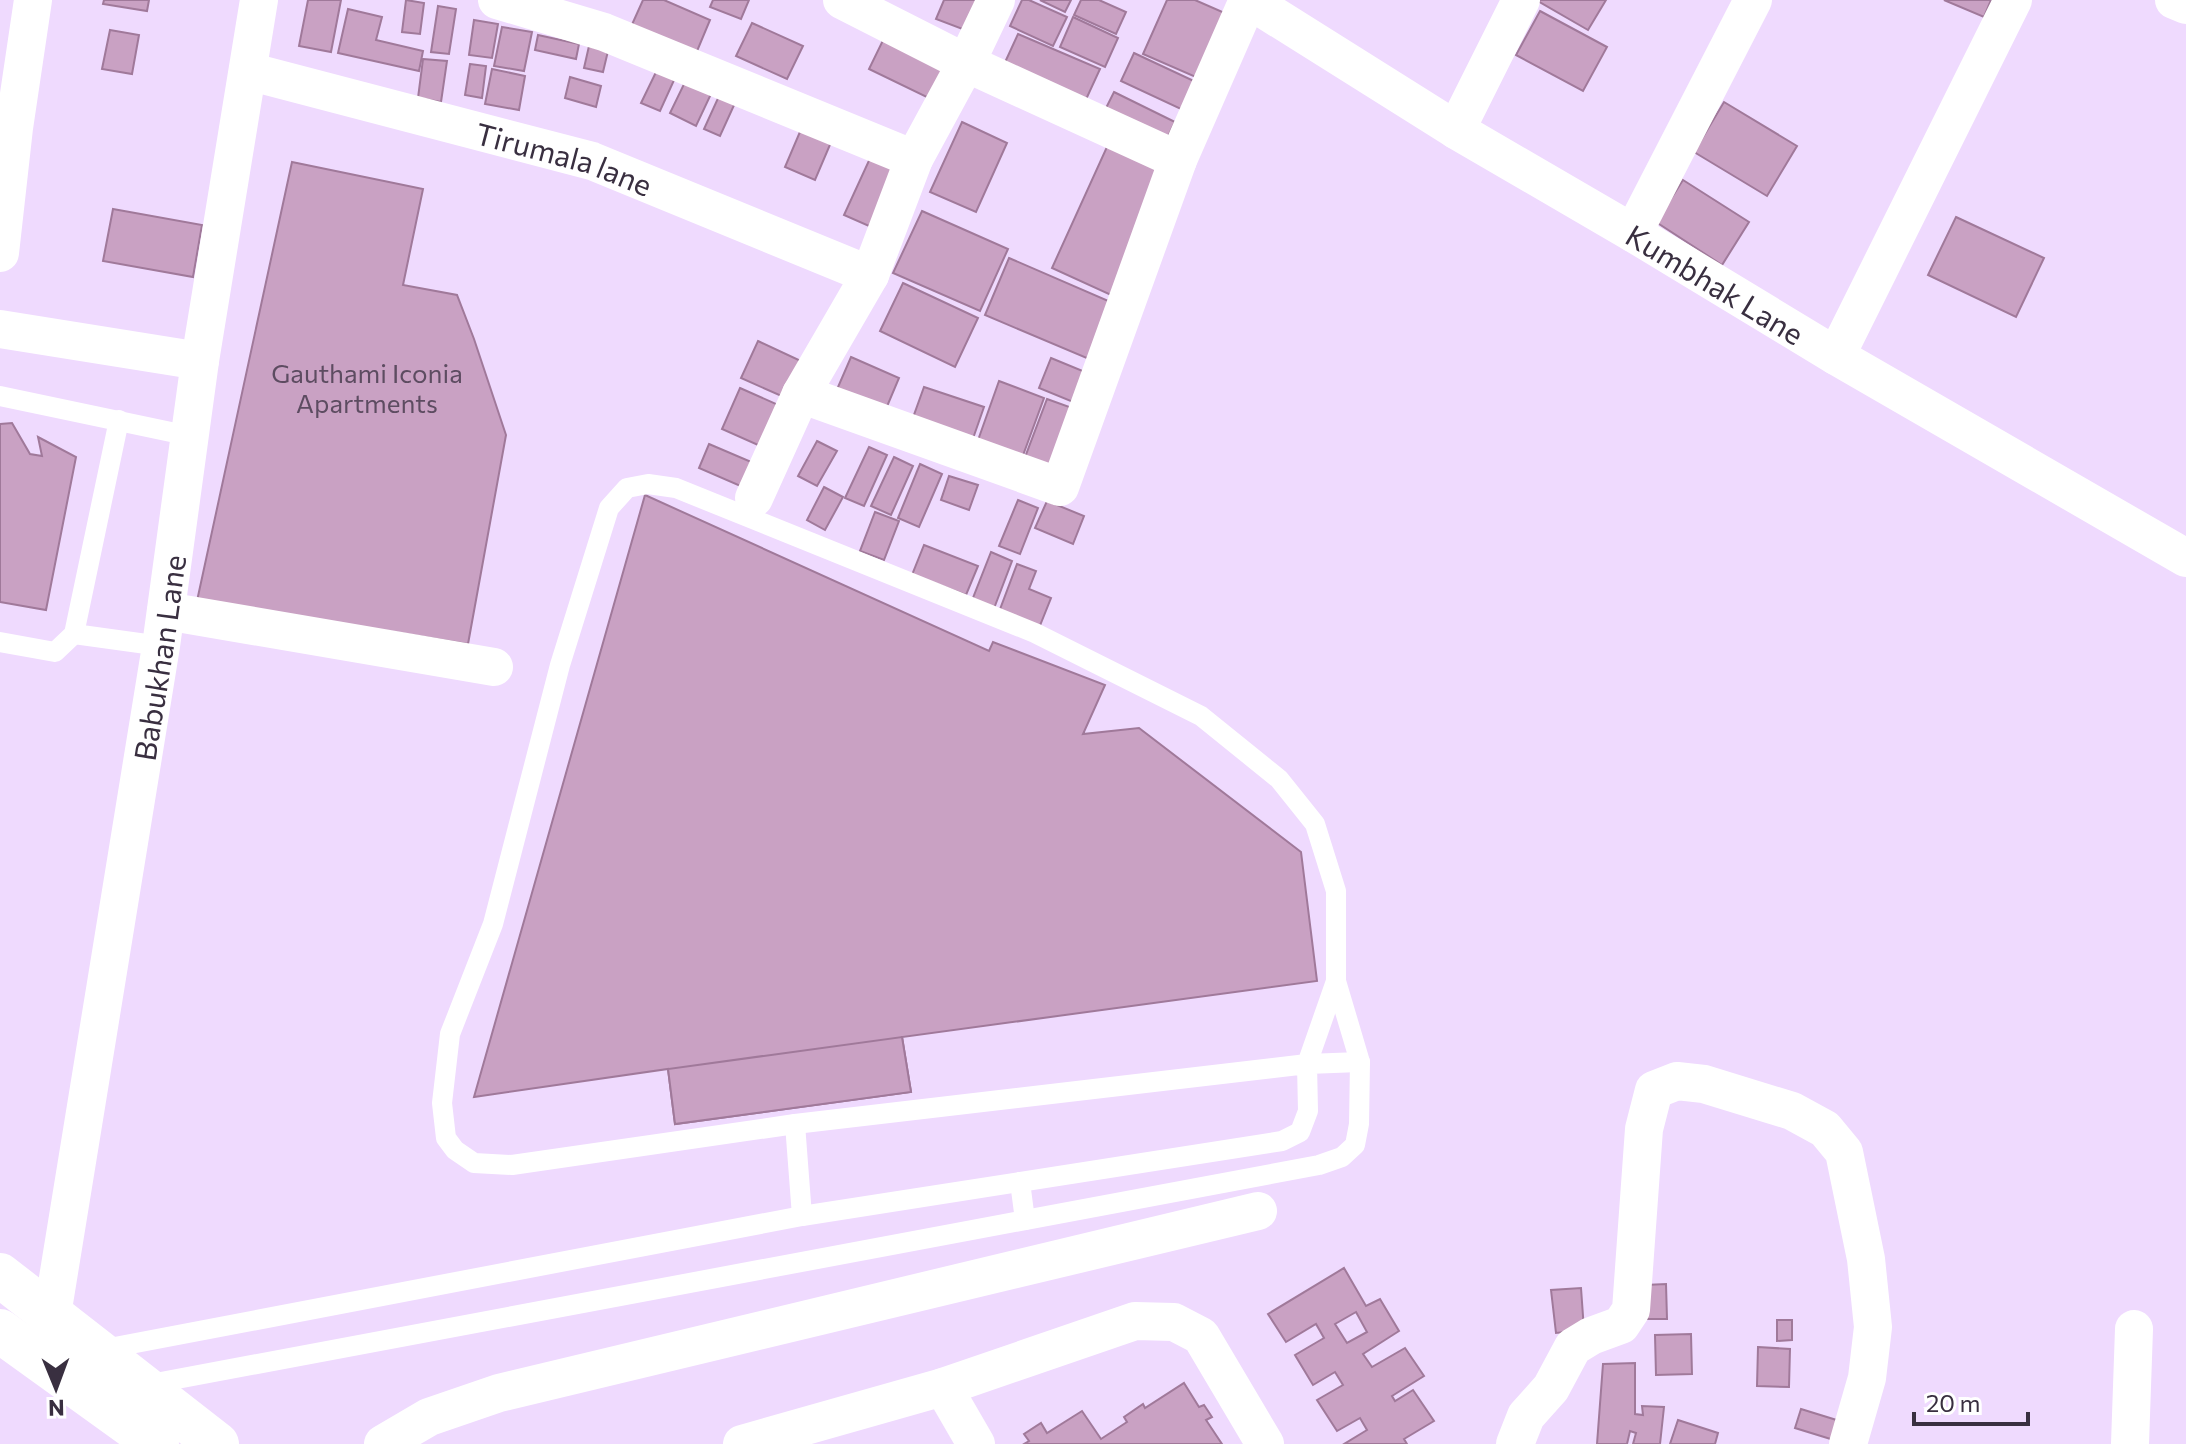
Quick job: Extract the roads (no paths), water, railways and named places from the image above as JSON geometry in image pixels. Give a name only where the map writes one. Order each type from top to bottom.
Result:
[{"type":"main road","points":[[0,1275],[217,1444]]},
{"type":"main road","points":[[0,1331],[157,1444]]},
{"type":"street","points":[[0,253],[7,127],[33,0]]},
{"type":"street","name":"Babukhan Lane","points":[[52,1315],[163,629],[200,361],[259,0]]},
{"type":"street","points":[[497,0],[604,32],[914,159]]},
{"type":"street","points":[[842,0],[966,63],[1178,160]]},
{"type":"street","points":[[754,498],[801,394],[870,275],[914,159],[996,0]]},
{"type":"street","points":[[801,394],[1060,487],[1178,160],[1249,0]]},
{"type":"street","name":"Kumbhak Lane","points":[[1249,0],[1306,15],[1456,130],[1836,356],[2186,558]]},
{"type":"street","points":[[1456,130],[1521,0]]},
{"type":"street","points":[[1633,233],[1753,0]]},
{"type":"street","points":[[1836,356],[2013,0]]},
{"type":"street","points":[[2174,0],[2186,5]]},
{"type":"street","name":"Tirumala lane","points":[[248,71],[592,161],[870,275]]},
{"type":"street","points":[[0,329],[200,361]]},
{"type":"street","points":[[163,629],[494,667]]},
{"type":"street","points":[[1515,1444],[1526,1416],[1551,1388],[1573,1347],[1591,1336],[1621,1325],[1631,1310],[1644,1129],[1654,1090],[1677,1081],[1704,1084],[1792,1111],[1825,1129],[1844,1152],[1866,1259],[1873,1327],[1867,1378],[1848,1444]]},
{"type":"street","points":[[383,1444],[429,1417],[499,1393],[742,1337],[972,1277],[1258,1211]]},
{"type":"street","points":[[742,1444],[943,1387],[1135,1321],[1174,1322],[1201,1336],[1265,1444]]},
{"type":"street","points":[[2130,1444],[2134,1329]]},
{"type":"street","points":[[943,1387],[976,1444]]},
{"type":"lane","points":[[0,396],[190,436]]},
{"type":"lane","points":[[0,642],[55,652],[74,634],[119,420]]},
{"type":"lane","points":[[144,1385],[1319,1165],[1342,1157],[1355,1145],[1359,1124],[1360,1062],[1336,981],[1336,891],[1315,824],[1279,779],[1261,762],[1201,716],[1035,633],[676,488],[648,484],[627,488],[609,508],[601,530],[560,665],[493,924],[450,1034],[442,1103],[446,1138],[455,1150],[474,1163],[512,1165],[795,1124],[1307,1064],[1360,1062]]},
{"type":"lane","points":[[74,634],[163,629]]},
{"type":"lane","points":[[97,1351],[802,1216],[1282,1141],[1300,1132],[1308,1111],[1307,1064],[1336,981]]},
{"type":"lane","points":[[795,1124],[802,1216]]},
{"type":"lane","points":[[1020,1182],[1025,1220]]}]
